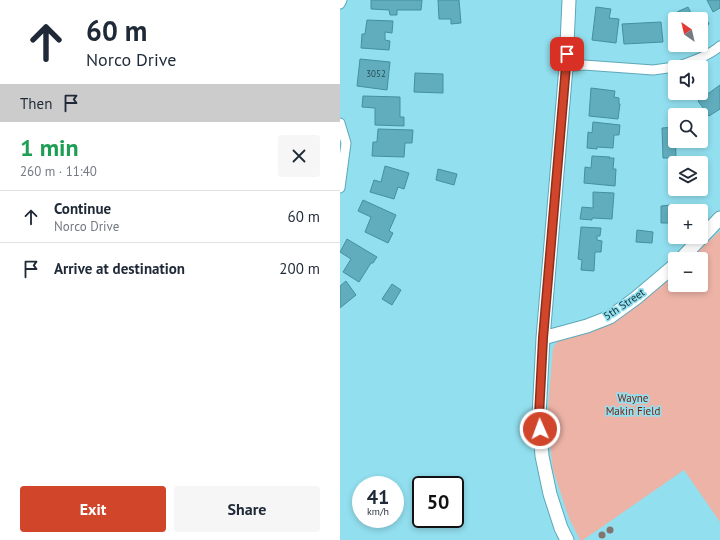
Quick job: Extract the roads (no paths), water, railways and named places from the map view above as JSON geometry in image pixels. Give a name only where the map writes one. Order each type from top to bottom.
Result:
[{"type":"main road","points":[[567,540],[561,528],[550,494],[542,456],[539,416],[543,338],[566,67],[570,0]]},
{"type":"main road","points":[[688,252],[720,218]]},
{"type":"main road","name":"5th Street","points":[[543,338],[587,326],[610,317],[636,298],[668,271]]},
{"type":"street","points":[[340,4],[342,0]]},
{"type":"street","points":[[693,60],[716,50],[720,46]]},
{"type":"street","points":[[566,67],[584,66],[653,70],[668,68]]},
{"type":"street","points":[[340,123],[346,143],[340,188]]},
{"type":"park label","name":"Wayne Makin Field","points":[[633,404]]}]
